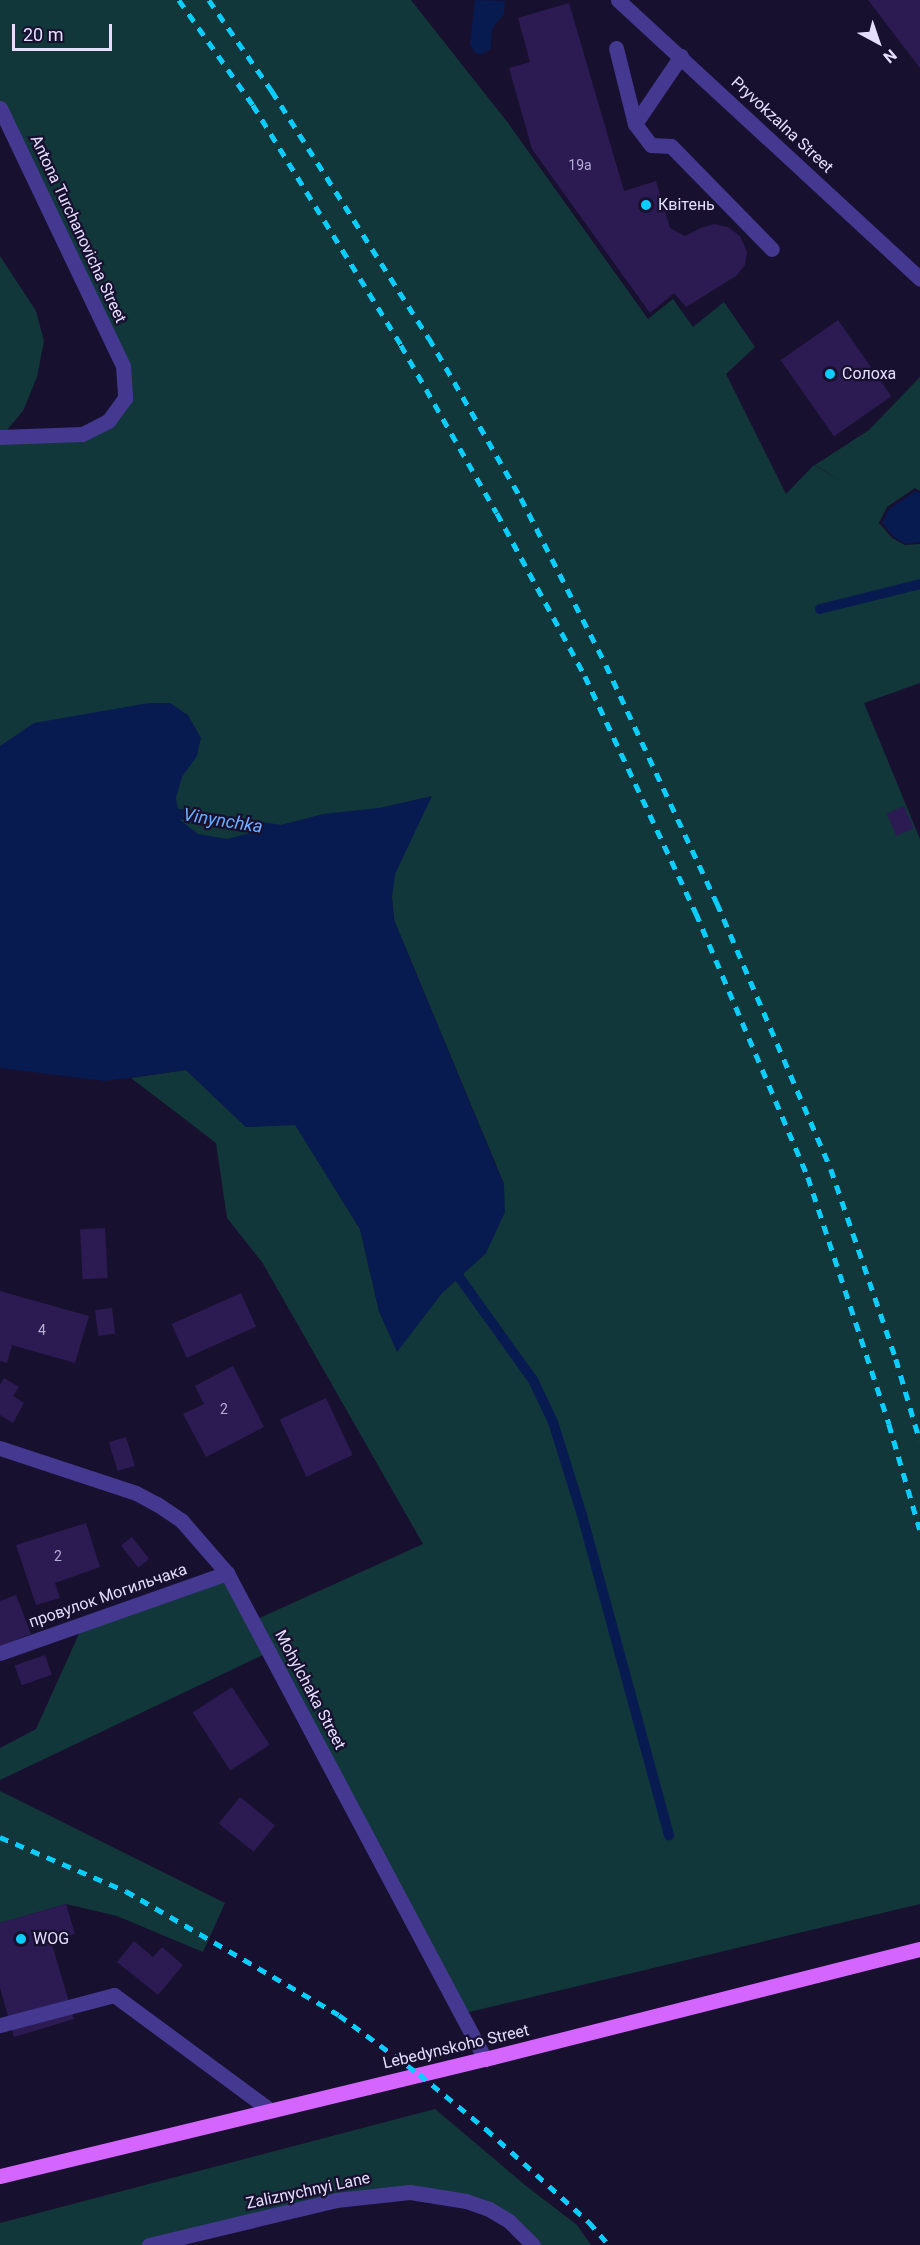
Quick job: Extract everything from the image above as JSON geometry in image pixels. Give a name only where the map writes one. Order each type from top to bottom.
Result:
[{"type":"main road","name":"Lebedynskoho Street","points":[[0,2176],[485,2059],[920,1949]]},
{"type":"street","name":"Pryvokzalna Street","points":[[618,0],[920,279]]},
{"type":"street","points":[[616,48],[635,124],[651,145],[670,146],[772,249]]},
{"type":"street","points":[[635,124],[681,57]]},
{"type":"street","name":"Antona Turchanovicha Street","points":[[0,108],[123,366],[125,398],[108,421],[82,434],[0,437]]},
{"type":"street","name":"Mohylchaka Street","points":[[0,1448],[136,1493],[157,1504],[181,1520],[227,1573],[485,2059]]},
{"type":"street","name":"провулок Могильчака","points":[[0,1653],[227,1573]]},
{"type":"street","points":[[0,2025],[114,1995],[270,2110]]},
{"type":"street","name":"Zaliznychnyi Lane","points":[[148,2245],[336,2200],[410,2192],[466,2201],[489,2209],[508,2221],[533,2245]]},
{"type":"green space","points":[[0,0],[411,0],[508,123],[648,319],[673,299],[693,327],[724,302],[755,347],[726,374],[786,494],[814,465],[846,484],[815,465],[869,430],[920,377],[920,491],[915,488],[887,507],[879,523],[892,538],[905,545],[920,544],[920,683],[864,703],[920,839],[920,1904],[461,2014],[269,1652],[0,1780],[0,1748],[36,1729],[83,1625],[227,1573],[253,1621],[423,1544],[262,1262],[227,1218],[216,1143],[131,1078],[186,1070],[246,1127],[295,1124],[360,1229],[379,1311],[397,1351],[442,1293],[486,1253],[504,1184],[394,920],[392,898],[0,935],[0,256],[36,311],[44,341],[37,377],[23,411],[2,436],[82,434],[125,397],[123,366],[0,108]]},
{"type":"green space","points":[[0,1791],[225,1903],[203,1952],[117,1916],[66,1904],[0,1923]]},
{"type":"green space","points":[[435,2109],[525,2185],[577,2225],[591,2245],[533,2245],[509,2221],[410,2192],[149,2245],[0,2245],[0,2223]]},
{"type":"water","points":[[475,0],[505,1],[504,14],[492,28],[491,49],[482,54],[475,53],[470,44]]},
{"type":"water","points":[[916,491],[920,493],[920,542],[906,544],[894,537],[882,523],[889,509]]},
{"type":"water","points":[[149,703],[170,703],[188,715],[201,738],[197,756],[182,777],[176,798],[180,820],[198,834],[227,839],[323,814],[379,808],[432,796],[395,874],[392,898],[394,920],[504,1185],[505,1212],[486,1253],[442,1293],[397,1352],[379,1311],[360,1229],[295,1125],[246,1127],[186,1070],[105,1081],[0,1068],[0,746],[34,723]]},
{"type":"building","points":[[868,0],[920,0],[920,68]]},
{"type":"building","points":[[569,3],[624,191],[656,181],[670,228],[685,236],[714,224],[728,227],[740,236],[747,252],[745,265],[736,276],[686,307],[674,293],[650,313],[532,149],[509,68],[530,62],[518,18]]},
{"type":"building","points":[[838,320],[891,396],[834,436],[781,360]]},
{"type":"building","points":[[904,806],[914,828],[896,836],[887,814]]},
{"type":"building","points":[[105,1228],[108,1278],[83,1279],[80,1229]]},
{"type":"building","points":[[0,1291],[89,1316],[75,1363],[12,1345],[7,1363],[0,1361]]},
{"type":"building","points":[[241,1293],[256,1327],[187,1358],[172,1324]]},
{"type":"building","points":[[112,1308],[115,1334],[98,1336],[95,1310]]},
{"type":"building","points":[[233,1366],[264,1427],[206,1457],[183,1414],[204,1404],[195,1386]]},
{"type":"building","points":[[4,1378],[19,1387],[13,1396],[24,1403],[13,1423],[0,1415],[0,1385]]},
{"type":"building","points":[[326,1398],[353,1455],[306,1477],[280,1420]]},
{"type":"building","points":[[126,1437],[135,1466],[118,1471],[109,1442]]},
{"type":"building","points":[[86,1523],[100,1567],[55,1583],[60,1598],[36,1605],[16,1545]]},
{"type":"building","points":[[132,1537],[149,1559],[138,1568],[121,1546]]},
{"type":"building","points":[[16,1595],[31,1634],[0,1646],[0,1601]]},
{"type":"building","points":[[45,1655],[52,1675],[22,1685],[15,1665]]},
{"type":"building","points":[[232,1687],[270,1745],[230,1770],[193,1713]]},
{"type":"building","points":[[240,1797],[275,1825],[254,1852],[219,1823]]},
{"type":"building","points":[[66,1904],[75,1934],[51,1941],[74,2019],[14,2037],[0,1988],[0,1923]]},
{"type":"building","points":[[134,1941],[153,1957],[162,1947],[183,1965],[158,1995],[117,1962]]},
{"type":"waterway","name":"Vinynchka","points":[[820,609],[920,584]]},
{"type":"waterway","name":"Vinynchka","points":[[166,812],[281,830]]},
{"type":"waterway","points":[[452,1267],[533,1380],[553,1422],[582,1515],[669,1835]]},
{"type":"railway","points":[[179,0],[253,105],[401,345],[497,513],[585,676],[696,913],[808,1177],[889,1424],[920,1530]]},
{"type":"railway","points":[[209,0],[272,91],[429,338],[521,498],[606,665],[717,903],[831,1169],[896,1359],[920,1441]]},
{"type":"railway","points":[[0,1837],[126,1891],[339,2015],[419,2074],[486,2129],[589,2222],[609,2245]]},
{"type":"place","name":"Квітень","points":[[646,205]]},
{"type":"place","name":"Солоха","points":[[830,374]]},
{"type":"place","name":"WOG","points":[[21,1939]]}]
